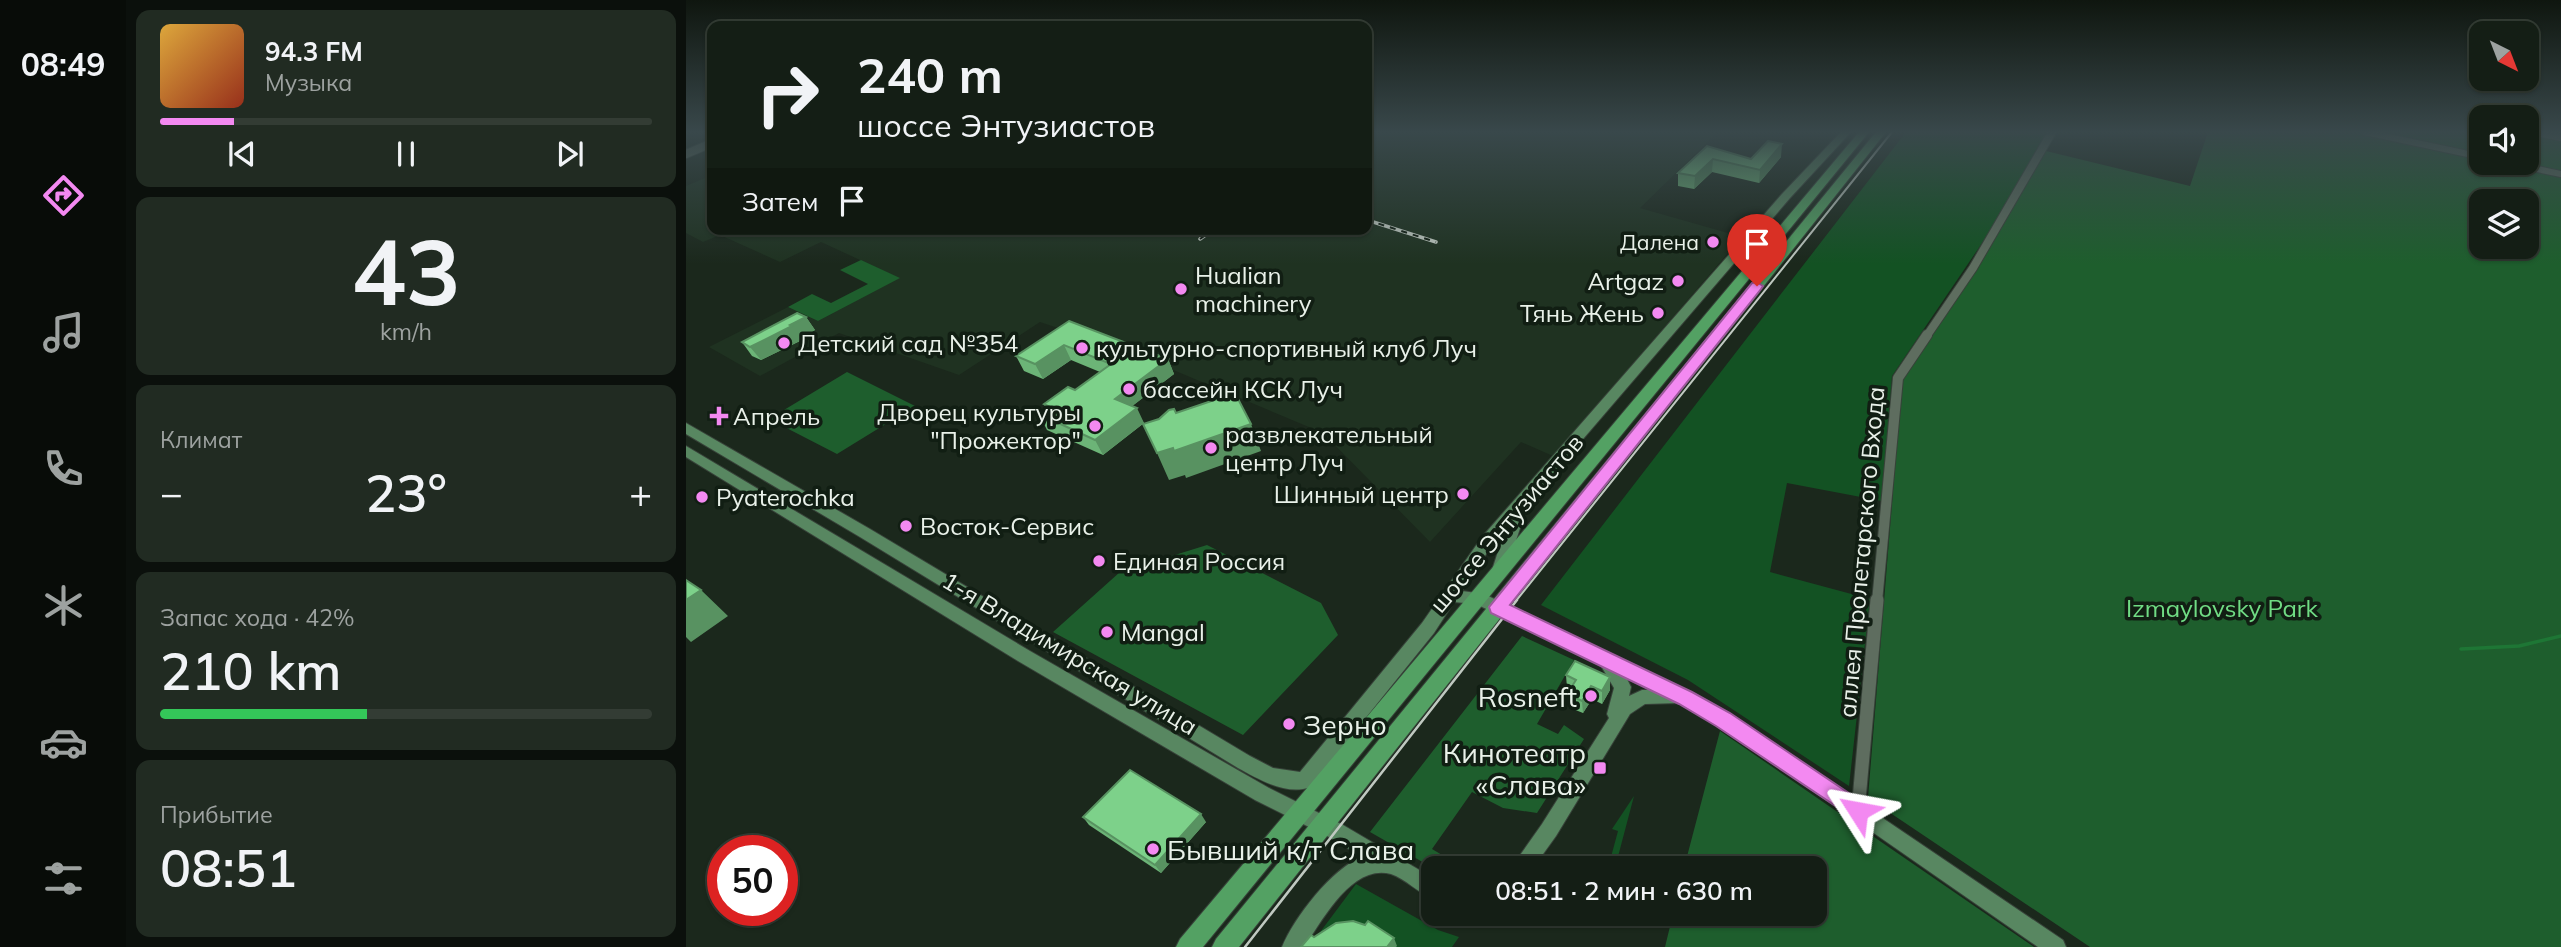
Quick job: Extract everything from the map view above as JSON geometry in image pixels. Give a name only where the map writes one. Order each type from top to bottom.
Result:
[{"type":"main road","points":[[1805,176],[1488,541],[1451,596],[1478,598],[1498,607],[1686,698],[1723,719],[2056,947]]},
{"type":"main road","name":"шоссе Энтузиастов","points":[[1188,947],[1827,176]]},
{"type":"main road","name":"шоссе Энтузиастов","points":[[1224,947],[1845,176]]},
{"type":"main road","name":"1-я Владимирская улица","points":[[686,428],[1244,762],[1271,777],[1288,781],[1304,781],[1451,596]]},
{"type":"main road","name":"1-я Владимирская улица","points":[[686,451],[1024,656],[1421,882]]},
{"type":"main road","points":[[1500,570],[1513,523],[1524,499]]},
{"type":"main road","points":[[1604,739],[1621,704],[1623,687],[1605,659]]},
{"type":"main road","points":[[1530,856],[1549,830],[1624,709],[1634,701],[1650,696],[1686,698]]},
{"type":"main road","points":[[1292,947],[1342,881],[1354,871],[1375,864],[1394,866]]},
{"type":"street","name":"аллея Пролетарского Входа","points":[[1858,811],[1898,378],[1973,268],[2026,176]]},
{"type":"shaded area","points":[[1372,176],[1673,176],[1640,208],[1742,237],[1553,456],[1521,442],[1430,542],[1323,433],[1071,327],[1061,329],[1040,322],[959,375],[839,333],[760,376],[709,347],[788,307],[818,321],[899,278],[821,242],[780,262],[720,235],[1372,235]]},
{"type":"shaded area","points":[[707,177],[707,235],[720,235],[703,242],[686,233],[686,186]]},
{"type":"green space","points":[[1872,176],[2023,176],[1997,221],[1892,376],[1882,501],[1787,483],[1770,572],[1870,599],[1849,786],[1688,680],[1541,605]]},
{"type":"green space","name":"Izmaylovsky Park","points":[[2030,176],[2150,176],[2190,186],[2193,176],[2561,176],[2561,947],[2090,947],[1868,798],[1902,380]]},
{"type":"green space","points":[[861,260],[900,278],[818,321],[788,307],[812,294],[831,303],[868,284],[840,270]]},
{"type":"green space","points":[[847,372],[915,406],[837,454],[769,419]]},
{"type":"green space","points":[[1207,545],[1321,603],[1338,635],[1243,735],[1053,632],[1120,572]]},
{"type":"green space","points":[[1522,636],[1574,660],[1537,724],[1558,734],[1564,725],[1584,739],[1537,813],[1503,808],[1472,792],[1432,849],[1444,856],[1421,856],[1421,861],[1370,832]]},
{"type":"green space","points":[[1720,731],[2034,947],[1665,947],[1670,926],[1827,926],[1827,856],[1687,856]]},
{"type":"green space","points":[[1634,796],[1618,856],[1611,856],[1618,831],[1612,829]]},
{"type":"green space","points":[[1356,884],[1421,920],[1421,926],[1431,926],[1459,937],[1452,947],[1309,947]]},
{"type":"building","points":[[797,313],[806,317],[750,347],[742,342]]},
{"type":"building","points":[[1069,321],[1168,359],[1115,399],[1137,408],[1095,440],[1039,414],[1050,407],[1044,404],[1068,387],[1075,390],[1111,364],[1064,345],[1035,364],[1016,356]]},
{"type":"building","points":[[1235,393],[1251,424],[1174,451],[1173,448],[1157,453],[1143,424],[1159,419],[1169,410],[1174,409],[1176,413]]},
{"type":"building","points":[[686,580],[701,590],[686,600]]},
{"type":"building","points":[[1575,661],[1610,677],[1602,691],[1591,686],[1582,701],[1567,694],[1576,680],[1566,675]]},
{"type":"building","name":"Бывший к/т Слава","points":[[1130,770],[1201,814],[1155,865],[1083,817]]},
{"type":"building","points":[[1353,921],[1365,925],[1368,921],[1394,938],[1387,947],[1301,947],[1311,935],[1314,937],[1336,923]]},
{"type":"waterway","points":[[2461,649],[2519,646],[2561,636]]},
{"type":"tram line","points":[[1515,602],[1857,176]]},
{"type":"tram line","points":[[1245,947],[1517,600]]},
{"type":"railway","points":[[1372,222],[1436,242]]},
{"type":"railway","points":[[1200,239],[1206,235]]},
{"type":"place","name":"Далена","points":[[1713,242]]},
{"type":"place","name":"Artgaz","points":[[1678,281]]},
{"type":"place","name":"Hualian machinery","points":[[1181,289]]},
{"type":"place","name":"Тянь Жень","points":[[1658,313]]},
{"type":"place","name":"Детский сад №354","points":[[784,343]]},
{"type":"place","name":"культурно-спортивный клуб Луч","points":[[1082,348]]},
{"type":"place","name":"бассейн КСК Луч","points":[[1129,389]]},
{"type":"place","name":"Апрель","points":[[719,416]]},
{"type":"place","name":"Дворец культуры \"Прожектор\"","points":[[1095,426]]},
{"type":"place","name":"развлекательный центр Луч","points":[[1211,448]]},
{"type":"place","name":"Шинный центр","points":[[1463,494]]},
{"type":"place","name":"Pyaterochka","points":[[702,497]]},
{"type":"place","name":"Восток-Сервис","points":[[906,526]]},
{"type":"place","name":"Единая Россия","points":[[1099,561]]},
{"type":"place","name":"Mangal","points":[[1107,632]]},
{"type":"place","name":"Rosneft","points":[[1591,696]]},
{"type":"place","name":"Зерно","points":[[1289,724]]},
{"type":"place","name":"Кинотеатр «Слава»","points":[[1600,768]]},
{"type":"place","name":"Бывший к/т Слава","points":[[1153,849]]},
{"type":"route","points":[[1757,286],[1498,607],[1567,643],[1686,698],[1723,719],[1858,811]]}]
